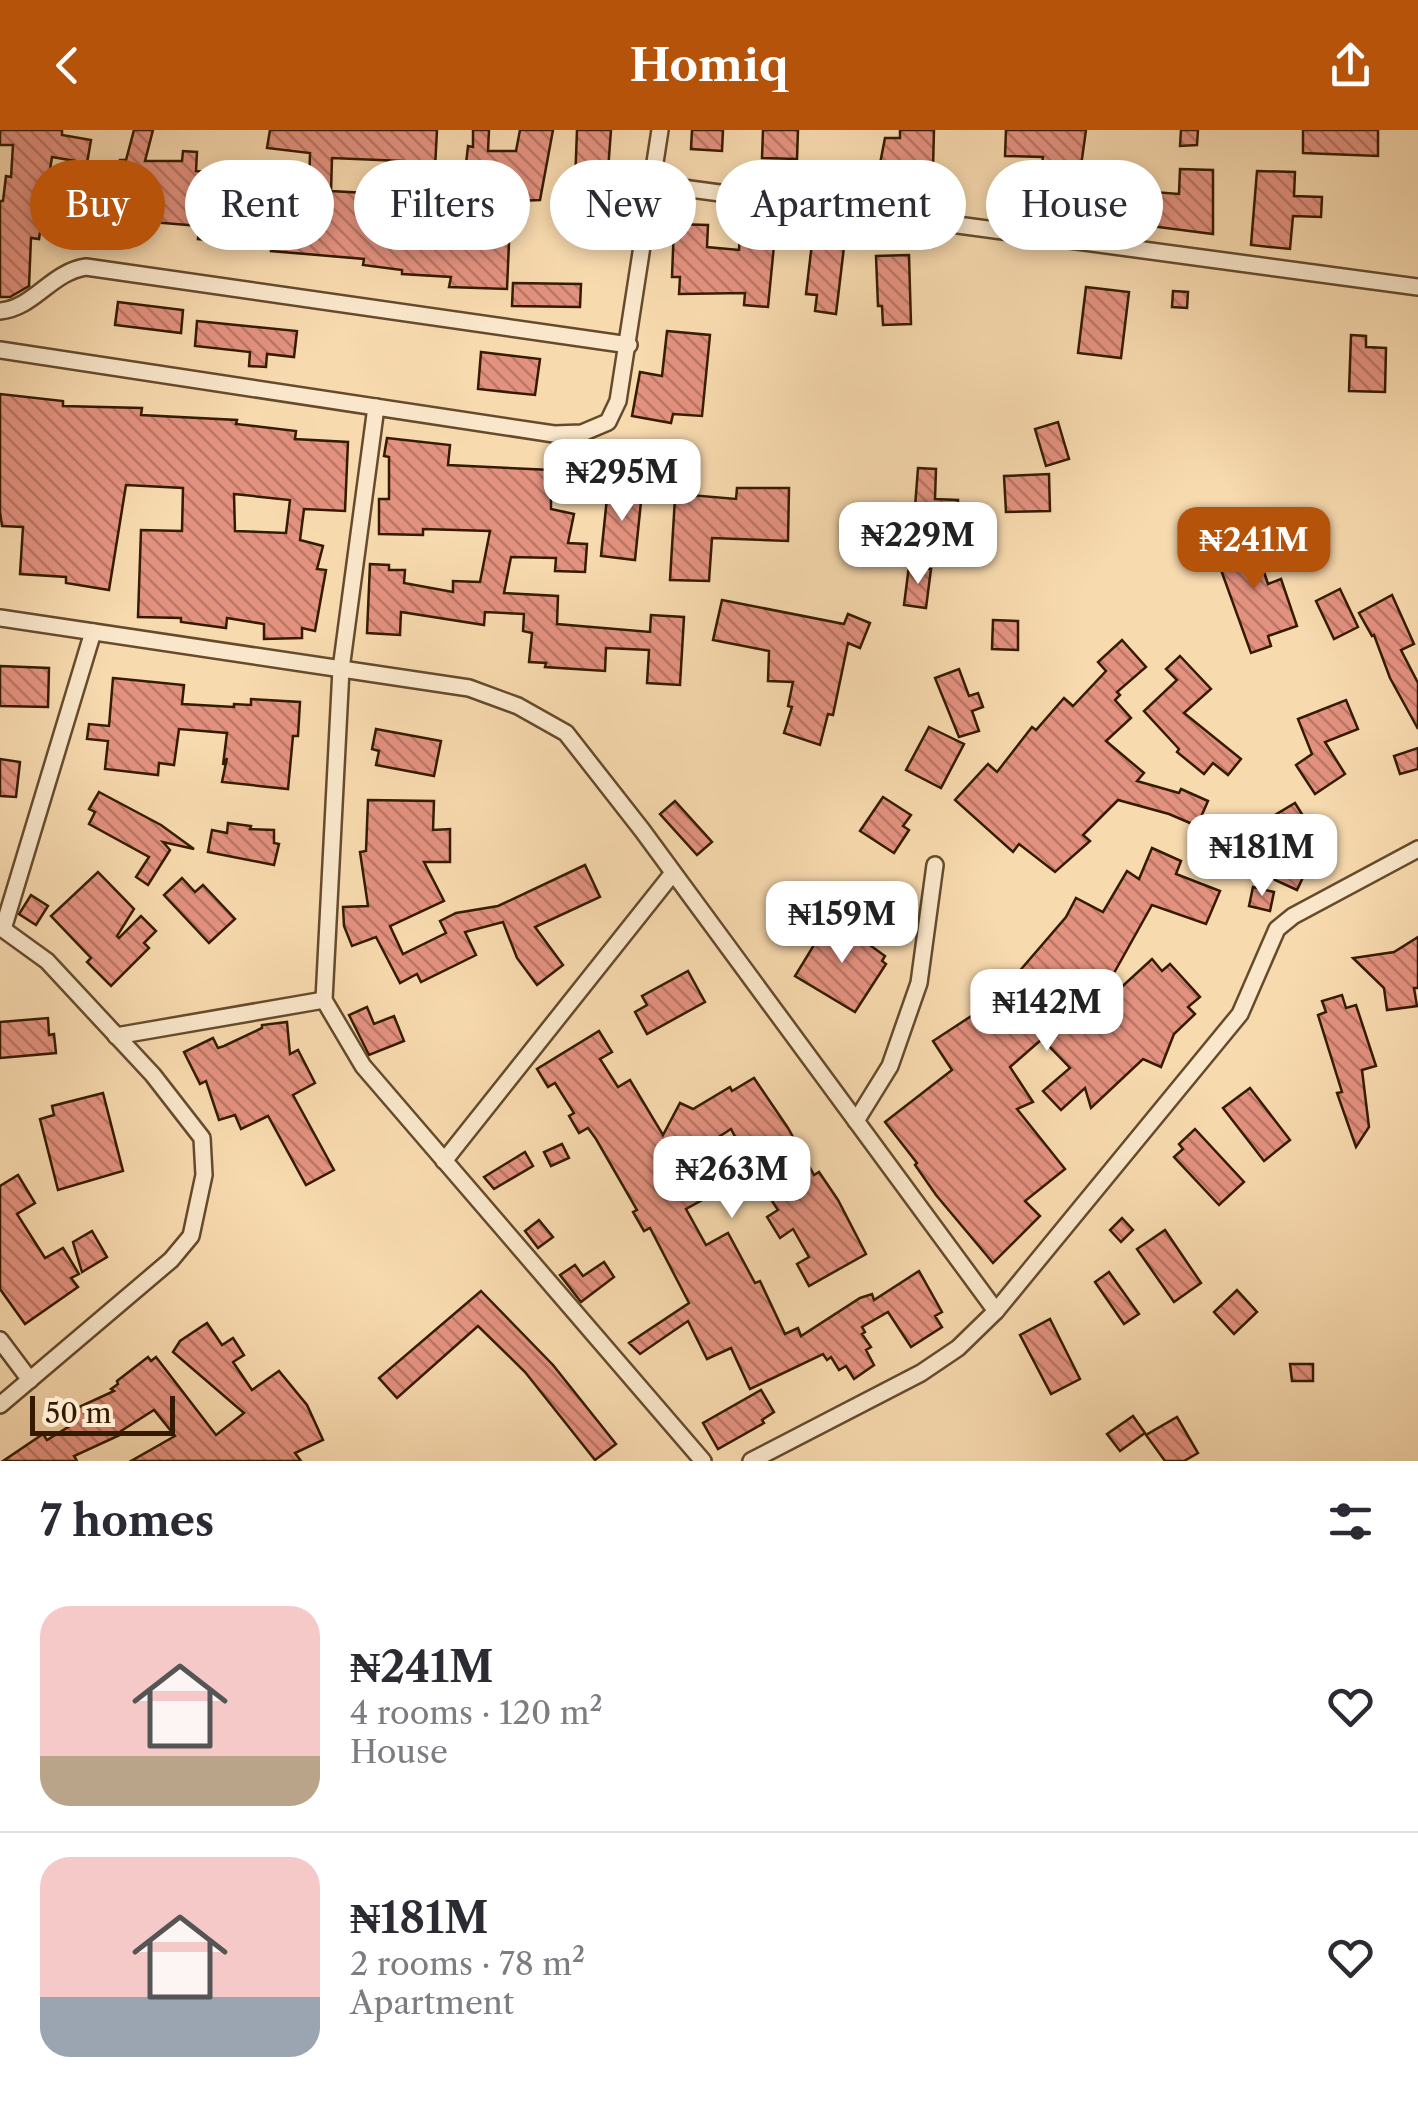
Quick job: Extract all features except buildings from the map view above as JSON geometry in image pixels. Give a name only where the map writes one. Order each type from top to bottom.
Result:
[{"type":"street","points":[[656,160],[660,130]]},
{"type":"street","points":[[696,190],[1418,287]]},
{"type":"street","points":[[0,350],[554,434],[582,433],[608,422],[618,401],[643,250]]},
{"type":"street","points":[[0,311],[20,308],[49,283],[72,269],[86,267],[629,345]]},
{"type":"street","points":[[376,407],[342,669],[324,1000],[364,1066],[703,1461]]},
{"type":"street","points":[[0,618],[469,688],[518,706],[566,734],[996,1311]]},
{"type":"street","points":[[0,1405],[171,1260],[192,1236],[204,1176],[202,1138],[153,1075],[46,961],[2,928],[93,632]]},
{"type":"street","points":[[751,1461],[921,1373],[958,1348],[996,1311],[1240,1014],[1277,929],[1293,916],[1418,849]]},
{"type":"street","points":[[856,1121],[890,1066],[919,983],[935,865]]},
{"type":"street","points":[[444,1161],[673,873]]},
{"type":"street","points":[[116,1036],[324,1000]]},
{"type":"street","points":[[0,1340],[30,1380]]}]
